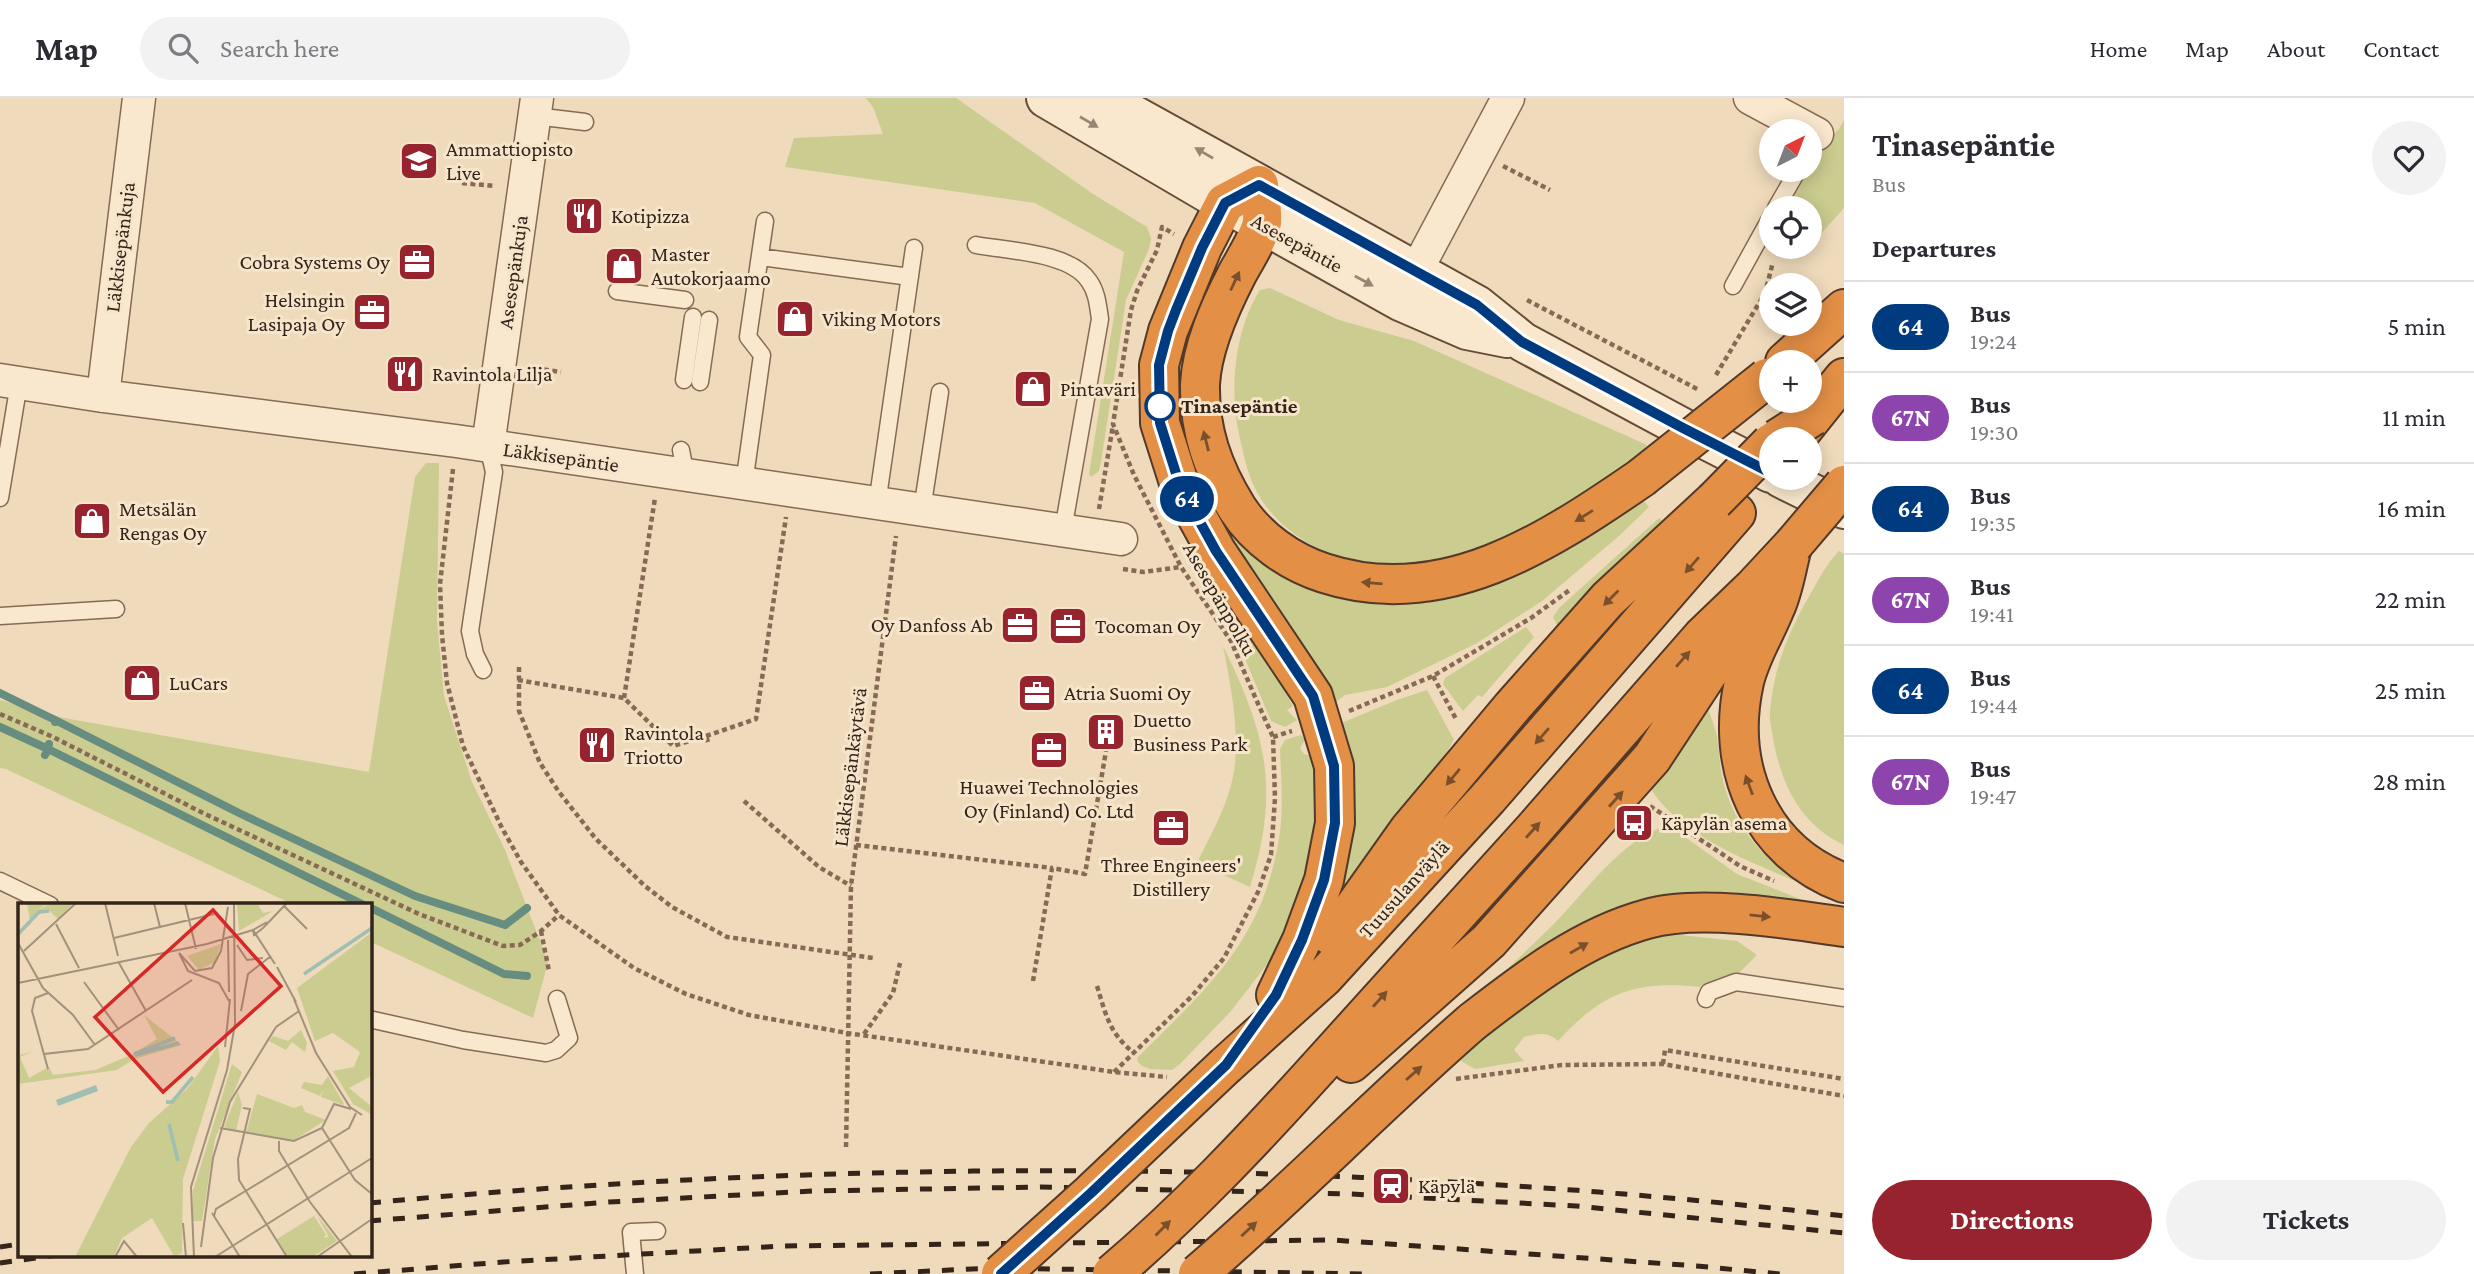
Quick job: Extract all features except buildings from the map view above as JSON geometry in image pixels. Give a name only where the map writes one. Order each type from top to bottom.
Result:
[{"type":"highway","points":[[1276,995],[1302,940],[1324,880],[1335,823],[1334,766],[1313,696],[1216,551],[1180,486],[1160,423],[1159,365],[1168,331],[1202,248],[1225,203],[1259,185],[1262,223],[1209,340],[1200,380],[1200,412],[1207,446],[1220,481],[1247,523],[1277,550],[1308,568],[1346,581],[1389,585],[1440,580],[1491,566],[1539,543],[1641,478],[1759,385]]},
{"type":"highway","points":[[1799,350],[1844,309]]},
{"type":"highway","points":[[1805,427],[1844,378]]},
{"type":"highway","points":[[1226,1065],[1276,995],[1348,916],[1409,830],[1513,706],[1608,599],[1725,507],[1759,460]]},
{"type":"highway","name":"Tuusulanväylä","points":[[1001,1274],[1324,977],[1488,798],[1725,507],[1759,480]]},
{"type":"highway","points":[[1112,1274],[1266,1126],[1332,1068],[1702,637],[1754,588],[1844,485]]},
{"type":"highway","points":[[1793,545],[1776,606],[1745,680],[1738,717],[1740,753],[1748,785],[1776,836],[1794,856],[1844,883]]},
{"type":"highway","points":[[1198,1274],[1406,1079],[1472,1022],[1522,984],[1600,936],[1648,918],[1693,913],[1756,915],[1844,927]]},
{"type":"main road","name":"Asesepäntie","points":[[1046,98],[1262,223],[1408,287],[1477,305],[1522,342],[1759,465]]},
{"type":"main road","name":"Asesepäntie","points":[[1103,98],[1259,185],[1408,287]]},
{"type":"main road","points":[[1805,490],[1844,509]]},
{"type":"street","name":"Läkkisepänkuja","points":[[103,396],[139,98]]},
{"type":"street","points":[[1408,287],[1508,98]]},
{"type":"street","points":[[1751,98],[1781,119]]},
{"type":"street","name":"Asesepänkuja","points":[[488,446],[536,107]]},
{"type":"street","name":"Läkkisepäntie","points":[[9,381],[103,396],[488,446],[683,463],[744,484],[1108,537]]},
{"type":"lane","points":[[536,107],[585,122]]},
{"type":"lane","points":[[744,484],[762,355],[748,337],[765,221]]},
{"type":"lane","points":[[1733,286],[1759,239]]},
{"type":"lane","points":[[975,245],[1062,260],[1079,270],[1090,282],[1097,299],[1100,319],[1063,530]]},
{"type":"lane","points":[[900,507],[910,277],[914,247]]},
{"type":"lane","points":[[760,257],[910,277]]},
{"type":"lane","points":[[618,290],[685,300]]},
{"type":"lane","points":[[692,381],[701,318]]},
{"type":"lane","points":[[0,498],[9,381]]},
{"type":"lane","points":[[900,507],[940,392]]},
{"type":"lane","points":[[483,670],[475,654],[470,631],[494,472],[488,446]]},
{"type":"lane","points":[[0,616],[116,609]]},
{"type":"lane","points":[[0,881],[46,903]]},
{"type":"lane","points":[[1706,999],[1709,992],[1736,982],[1844,998]]},
{"type":"lane","points":[[371,1019],[463,1040],[546,1053],[556,1050],[569,1038],[557,999]]},
{"type":"lane","points":[[635,1274],[631,1232],[657,1231]]},
{"type":"path","points":[[1496,162],[1550,190]]},
{"type":"path","points":[[462,183],[495,186]]},
{"type":"path","points":[[1108,537],[1113,424],[1131,310],[1157,250],[1161,227]]},
{"type":"path","points":[[1712,382],[1765,293],[1773,259]]},
{"type":"path","points":[[1526,300],[1705,393]]},
{"type":"path","points":[[526,367],[561,372]]},
{"type":"path","name":"Asesepänpolku","points":[[1113,424],[1134,475],[1181,567],[1231,641],[1273,737],[1275,798],[1271,855],[1258,892],[1224,958],[1192,996],[1114,1072]]},
{"type":"path","points":[[624,698],[655,496]]},
{"type":"path","name":"Läkkisepänkäytävä","points":[[846,1147],[851,886],[900,507]]},
{"type":"path","points":[[518,680],[624,698],[673,746],[707,739],[756,719],[786,516]]},
{"type":"path","points":[[1143,572],[1181,567]]},
{"type":"path","points":[[1345,713],[1433,676],[1533,621],[1579,583]]},
{"type":"path","points":[[519,667],[519,711],[540,763],[596,839],[645,886],[672,907],[727,937],[873,958]]},
{"type":"path","points":[[1433,676],[1456,719]]},
{"type":"path","points":[[0,713],[203,813],[419,914],[503,946],[520,945],[541,932],[559,915],[634,968],[686,994],[749,1015],[847,1033]]},
{"type":"path","points":[[856,845],[1085,874],[1106,751]]},
{"type":"path","points":[[744,800],[819,867],[851,886]]},
{"type":"path","points":[[1649,806],[1740,866],[1783,885]]},
{"type":"path","points":[[1033,981],[1052,869]]},
{"type":"path","points":[[541,932],[549,971]]},
{"type":"path","points":[[863,1034],[892,993],[900,963]]},
{"type":"path","points":[[1097,986],[1109,1026],[1121,1043],[1134,1053]]},
{"type":"path","points":[[1663,1064],[1665,1050],[1844,1079]]},
{"type":"green space","points":[[866,98],[956,98],[1093,194],[1147,227],[1151,238],[1149,249],[1126,300],[1101,462],[1099,471],[1091,477],[1089,474],[1124,252],[1035,203],[785,167],[794,138],[883,134],[873,107]]},
{"type":"green space","points":[[1844,120],[1844,208],[1822,233],[1822,196],[1794,196],[1802,182],[1822,182],[1822,145],[1839,129]]},
{"type":"green space","points":[[1270,288],[1339,320],[1414,341],[1647,445],[1630,465],[1609,481],[1501,543],[1447,559],[1413,564],[1355,560],[1319,548],[1302,540],[1287,528],[1261,499],[1250,475],[1239,434],[1235,379],[1240,341],[1260,290]]},
{"type":"green space","points":[[1176,362],[1182,363],[1182,413],[1186,437],[1193,459],[1218,508],[1395,597],[1639,495],[1649,507],[1542,601],[1477,643],[1387,687],[1345,695],[1331,706],[1221,537],[1178,436]]},
{"type":"green space","points":[[426,463],[439,463],[437,621],[444,696],[472,782],[505,850],[548,962],[533,1018],[371,942],[371,903],[290,903],[0,768],[0,700],[64,718],[369,772],[415,477]]},
{"type":"green space","points":[[1659,518],[1668,525],[1558,627],[1553,617],[1560,607]]},
{"type":"green space","points":[[1839,551],[1844,554],[1844,845],[1815,826],[1787,787],[1777,755],[1770,715],[1774,682],[1787,640],[1822,574]]},
{"type":"green space","points":[[1526,627],[1534,637],[1482,697],[1478,695],[1463,711],[1443,684],[1445,678]]},
{"type":"green space","points":[[1249,628],[1293,706],[1287,710],[1297,720],[1285,727],[1271,721],[1236,637]]},
{"type":"green space","points":[[1223,646],[1250,708],[1264,764],[1265,821],[1250,887],[1197,863],[1227,799],[1235,762],[1234,712]]},
{"type":"green space","points":[[1427,690],[1454,740],[1405,818],[1341,896],[1340,732],[1347,735],[1339,729],[1339,724]]},
{"type":"green space","points":[[1705,701],[1716,732],[1722,776],[1732,808],[1758,847],[1795,881],[1714,844],[1695,832],[1661,803],[1649,786]]},
{"type":"green space","points":[[1301,735],[1305,740],[1300,748],[1304,754],[1312,756],[1317,781],[1318,837],[1294,920],[1268,963],[1231,1011],[1180,1064],[1172,1070],[1142,1066],[1137,1058],[1186,1009],[1228,961],[1259,907],[1271,875],[1281,828],[1280,749],[1285,740]]},
{"type":"green space","points":[[1668,825],[1737,874],[1815,905],[1711,891],[1639,906],[1476,999],[1554,924],[1621,853],[1651,832]]},
{"type":"green space","points":[[1671,934],[1737,941],[1757,955],[1739,973],[1701,987],[1657,986],[1622,993],[1590,1011],[1558,1041],[1538,1034],[1524,1037],[1514,1050],[1524,1061],[1475,1069],[1456,1058],[1554,980],[1633,938]]},
{"type":"waterway","points":[[0,693],[55,722]]},
{"type":"waterway","points":[[55,720],[239,813],[415,896],[505,925],[527,908]]},
{"type":"waterway","points":[[0,727],[48,749],[45,755]]},
{"type":"waterway","points":[[49,744],[48,749],[360,903]]},
{"type":"waterway","points":[[371,908],[504,974],[527,976]]},
{"type":"railway","points":[[371,1203],[553,1188],[737,1178],[922,1172],[1107,1171],[1476,1183],[1660,1197],[1844,1216]]},
{"type":"railway","points":[[371,1221],[609,1202],[813,1191],[1041,1187],[1351,1194],[1576,1206],[1844,1233]]},
{"type":"railway","points":[[354,1274],[503,1262],[783,1246],[1333,1240],[1780,1274]]},
{"type":"railway","points":[[0,1247],[18,1244]]},
{"type":"railway","points":[[0,1263],[50,1256]]},
{"type":"railway","points":[[870,1274],[991,1268],[1366,1274]]},
{"type":"bus line","name":"64","points":[[1001,1274],[1226,1065],[1276,995],[1302,940],[1324,880],[1335,823],[1334,766],[1313,696],[1216,551],[1180,486],[1160,423],[1159,365],[1168,331],[1202,248],[1225,203],[1259,185],[1477,305],[1522,342],[1759,467]]},
{"type":"place","name":"Ammattiopisto Live","points":[[419,161]]},
{"type":"place","name":"Kotipizza","points":[[584,216]]},
{"type":"place","name":"Cobra Systems Oy","points":[[417,262]]},
{"type":"place","name":"Master Autokorjaamo","points":[[624,266]]},
{"type":"place","name":"Helsingin Lasipaja Oy","points":[[372,312]]},
{"type":"place","name":"Viking Motors","points":[[795,319]]},
{"type":"place","name":"Ravintola Lilja","points":[[405,374]]},
{"type":"place","name":"Pintaväri","points":[[1033,389]]},
{"type":"place","name":"Tinasepäntie","points":[[1160,406]]},
{"type":"place","name":"Metsälän Rengas Oy","points":[[92,521]]},
{"type":"place","name":"Oy Danfoss Ab","points":[[1020,625]]},
{"type":"place","name":"Tocoman Oy","points":[[1068,626]]},
{"type":"place","name":"LuCars","points":[[142,683]]},
{"type":"place","name":"Atria Suomi Oy","points":[[1037,693]]},
{"type":"place","name":"Duetto Business Park","points":[[1106,732]]},
{"type":"place","name":"Ravintola Triotto","points":[[597,745]]},
{"type":"place","name":"Huawei Technologies Oy (Finland) Co. Ltd","points":[[1049,750]]},
{"type":"place","name":"Käpylän asema","points":[[1634,823]]},
{"type":"place","name":"Three Engineers' Distillery","points":[[1171,828]]},
{"type":"place","name":"Käpylä","points":[[1391,1186]]}]
